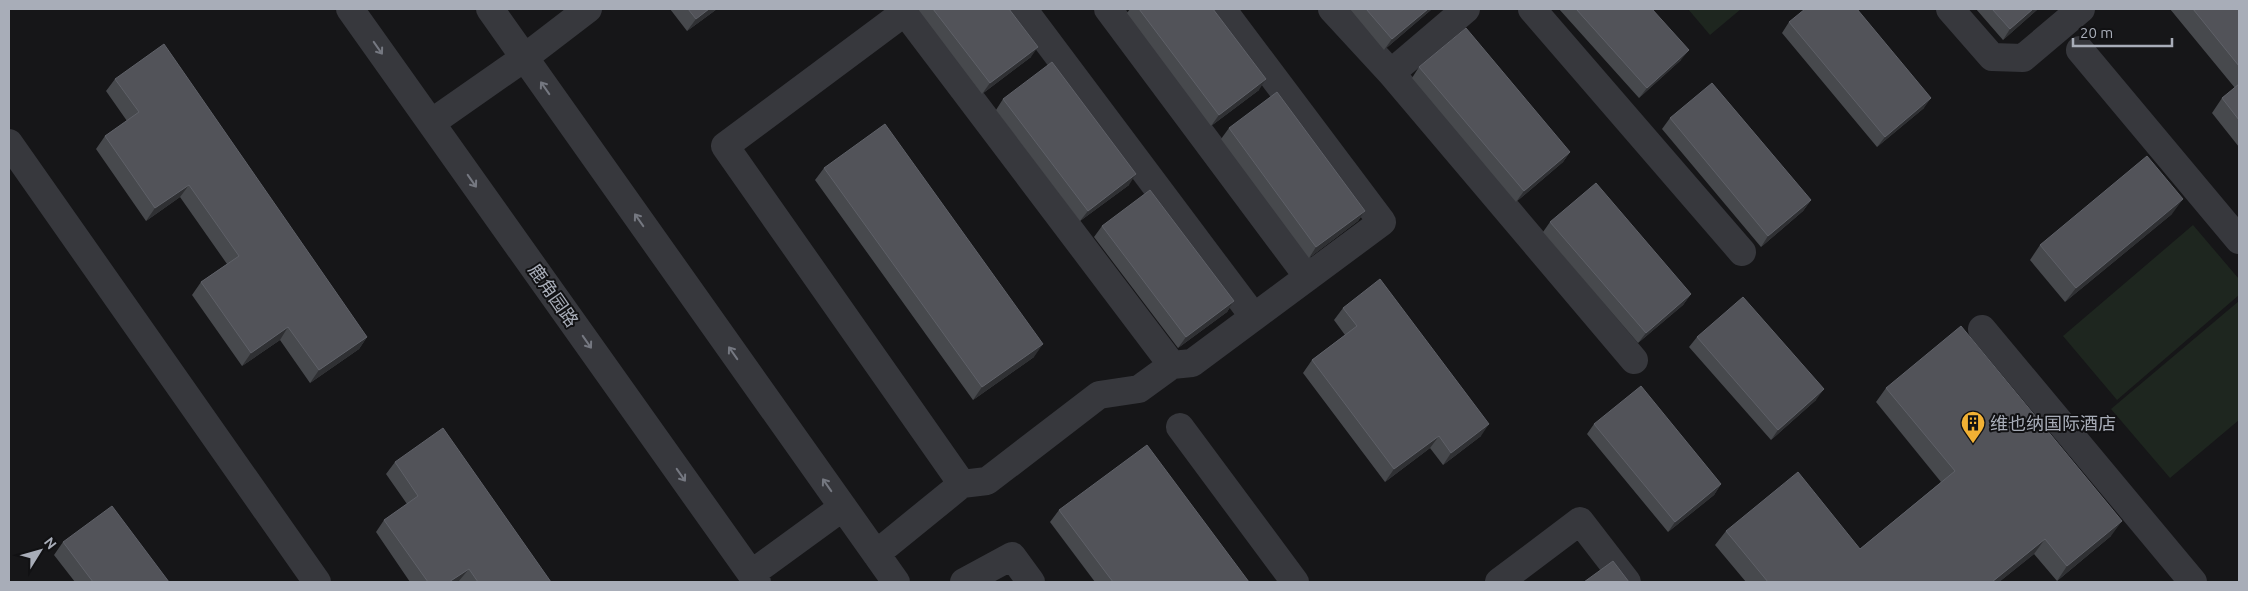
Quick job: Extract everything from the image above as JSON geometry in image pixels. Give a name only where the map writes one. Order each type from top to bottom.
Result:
[{"type":"street","name":"鹿角园路","points":[[350,9],[754,578]]},
{"type":"street","points":[[490,9],[896,582]]},
{"type":"street","points":[[431,123],[524,58],[588,9]]},
{"type":"street","points":[[1023,9],[1254,317]]},
{"type":"street","points":[[1108,9],[1308,277]]},
{"type":"street","points":[[876,554],[962,484],[987,480],[1100,395],[1139,389],[1172,364],[1192,363],[1382,222],[1222,9]]},
{"type":"street","points":[[1332,9],[1391,73],[1634,360]]},
{"type":"street","points":[[1391,73],[1466,9]]},
{"type":"street","points":[[1532,9],[1742,252]]},
{"type":"street","points":[[1950,9],[1992,57],[2023,58],[2081,9]]},
{"type":"street","points":[[962,484],[725,146],[905,12],[1172,364]]},
{"type":"street","points":[[2080,50],[2239,239]]},
{"type":"street","points":[[9,143],[317,582]]},
{"type":"street","points":[[1982,329],[2193,582]]},
{"type":"street","points":[[1180,426],[1294,582]]},
{"type":"street","points":[[754,578],[843,507]]},
{"type":"street","points":[[1499,582],[1580,521],[1627,582]]},
{"type":"street","points":[[964,582],[1012,556],[1031,582]]},
{"type":"shaded area","points":[[1688,9],[1741,9],[1710,35]]},
{"type":"shaded area","points":[[2193,225],[2239,279],[2239,295],[2117,400],[2063,336]]},
{"type":"shaded area","points":[[2239,301],[2239,420],[2170,478],[2111,409]]},
{"type":"building","points":[[688,9],[709,9],[696,19]]},
{"type":"building","points":[[933,9],[1009,9],[1038,47],[990,83]]},
{"type":"building","points":[[1139,9],[1213,9],[1266,79],[1219,115]]},
{"type":"building","points":[[1366,9],[1428,9],[1392,39]]},
{"type":"building","points":[[1576,9],[1652,9],[1689,50],[1647,88]]},
{"type":"building","points":[[1805,9],[1857,9],[1931,98],[1885,137],[1789,22]]},
{"type":"building","points":[[1992,9],[2033,9],[2010,29]]},
{"type":"building","points":[[2193,9],[2239,9],[2239,66]]},
{"type":"building","points":[[1466,28],[1570,152],[1524,191],[1419,67]]},
{"type":"building","points":[[164,44],[367,337],[319,370],[288,327],[251,353],[201,282],[239,256],[189,185],[155,208],[105,136],[139,112],[115,79]]},
{"type":"building","points":[[1052,62],[1136,174],[1088,211],[1003,99]]},
{"type":"building","points":[[1712,83],[1811,200],[1768,236],[1670,118]]},
{"type":"building","points":[[2239,84],[2239,120],[2222,98]]},
{"type":"building","points":[[1277,92],[1365,211],[1316,247],[1229,128]]},
{"type":"building","points":[[885,124],[1043,344],[982,387],[824,168]]},
{"type":"building","points":[[2147,156],[2183,199],[2076,288],[2040,245]]},
{"type":"building","points":[[1596,183],[1691,294],[1646,333],[1550,222]]},
{"type":"building","points":[[1150,190],[1234,301],[1186,337],[1102,226]]},
{"type":"building","points":[[1380,279],[1489,424],[1451,453],[1439,436],[1394,469],[1312,360],[1357,326],[1343,308]]},
{"type":"building","points":[[1743,297],[1824,389],[1778,430],[1697,337]]},
{"type":"building","name":"维也纳国际酒店","points":[[1961,326],[2122,521],[2067,566],[2045,539],[1992,582],[1768,582],[1726,531],[1798,472],[1860,549],[1955,471],[1886,388]]},
{"type":"building","points":[[1641,386],[1721,484],[1675,522],[1594,424]]},
{"type":"building","points":[[443,428],[551,582],[478,582],[469,569],[449,582],[428,582],[384,520],[418,496],[395,462]]},
{"type":"building","points":[[1147,445],[1249,582],[1113,582],[1059,510]]},
{"type":"building","points":[[112,506],[169,582],[93,582],[63,542]]},
{"type":"building","points":[[1613,561],[1629,582],[1584,582]]},
{"type":"place","name":"维也纳国际酒店","points":[[1973,444]]}]
